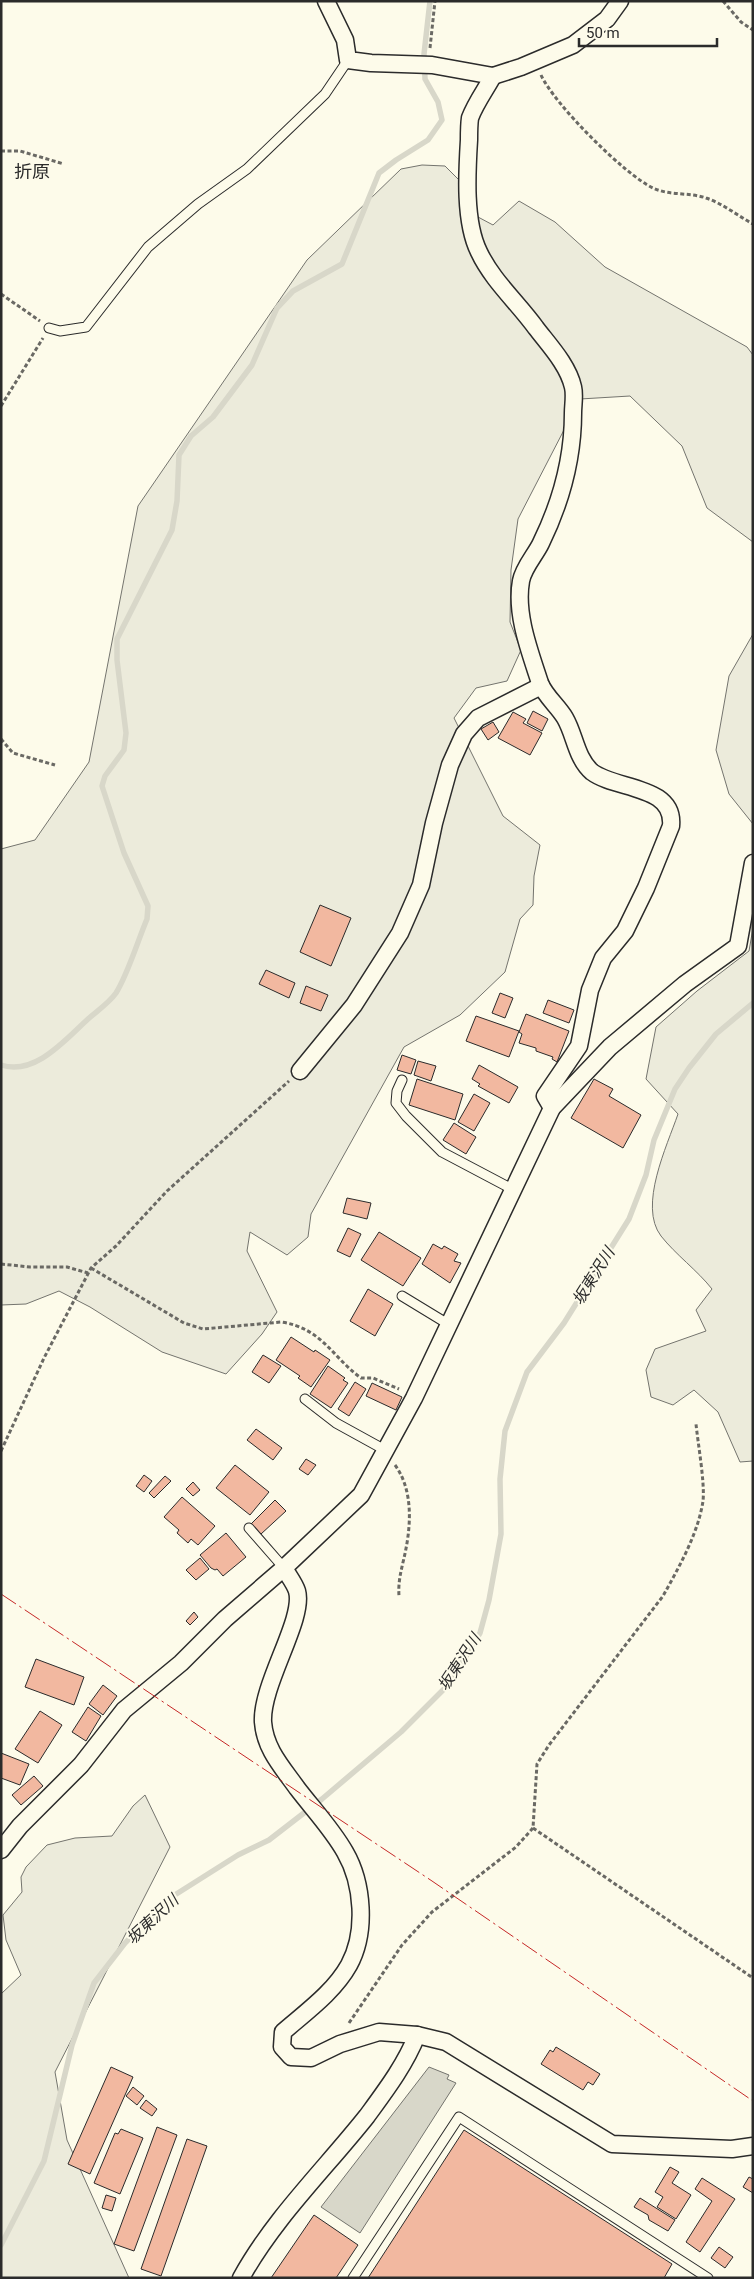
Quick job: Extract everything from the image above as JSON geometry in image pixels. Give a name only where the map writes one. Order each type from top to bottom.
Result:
[{"type":"street","points":[[326,1],[345,40],[348,60],[371,63],[432,65],[493,76],[573,45],[607,19],[620,1]]},
{"type":"street","points":[[493,76],[470,118],[467,197],[478,251],[555,354],[568,373],[573,388],[573,427],[565,486],[542,542],[521,580],[521,615],[541,686],[566,718],[580,754],[593,772],[656,797],[669,807],[672,816],[671,826],[646,888],[625,931],[603,958],[590,990],[579,1046],[544,1096],[552,1108]]},
{"type":"street","points":[[300,1070],[354,1005],[400,933],[421,884],[434,823],[450,765],[464,734],[478,718],[541,686]]},
{"type":"street","points":[[1,1850],[20,1826],[81,1765],[124,1710],[181,1663],[225,1619],[284,1568],[362,1494],[414,1398],[552,1108],[610,1047],[685,984],[738,946],[753,863]]},
{"type":"street","points":[[284,1568],[297,1592],[296,1612],[266,1695],[263,1722],[270,1750],[346,1852],[361,1904],[359,1937],[349,1965],[329,1990],[283,2032],[282,2047],[291,2057],[311,2058],[340,2044],[379,2032],[417,2035],[446,2042],[612,2144],[732,2148],[753,2146]]},
{"type":"street","points":[[241,2278],[260,2244],[337,2154],[388,2088],[410,2053],[417,2035]]},
{"type":"lane","points":[[49,328],[66,331],[86,327],[148,247],[198,204],[247,169],[325,94],[348,60]]},
{"type":"lane","points":[[402,1080],[397,1092],[396,1103],[406,1116],[442,1152],[512,1190]]},
{"type":"lane","points":[[402,1296],[448,1324]]},
{"type":"lane","points":[[305,1399],[336,1423],[385,1450]]},
{"type":"lane","points":[[249,1528],[284,1568]]},
{"type":"lane","points":[[353,2278],[459,2117],[708,2278]]},
{"type":"path","points":[[432,65],[430,51],[434,1]]},
{"type":"path","points":[[723,1],[741,22],[753,30]]},
{"type":"path","points":[[536,60],[542,78],[551,92],[582,128],[612,158],[654,188],[706,198],[753,224]]},
{"type":"path","points":[[1,151],[20,151],[64,164]]},
{"type":"path","points":[[1,294],[49,328],[1,406]]},
{"type":"path","points":[[1,739],[13,753],[55,765]]},
{"type":"path","points":[[1,1452],[44,1358],[91,1268],[116,1246],[167,1191],[300,1070]]},
{"type":"path","points":[[1,1264],[30,1267],[67,1267],[88,1273]]},
{"type":"path","points":[[91,1268],[184,1323],[203,1329],[281,1322],[292,1324],[322,1339],[361,1378],[373,1378],[414,1398]]},
{"type":"path","points":[[340,2044],[351,2019],[402,1945],[432,1912],[516,1847],[533,1828],[537,1764],[549,1745],[663,1596],[694,1534],[703,1500],[696,1424]]},
{"type":"path","points":[[385,1450],[400,1472],[409,1500],[409,1526],[398,1582],[399,1596]]},
{"type":"path","points":[[533,1828],[753,1978]]},
{"type":"shaded area","points":[[422,165],[445,166],[462,183],[463,209],[493,225],[519,201],[555,222],[605,267],[747,347],[753,355],[753,542],[707,508],[682,446],[630,396],[580,399],[518,519],[511,570],[510,622],[521,650],[507,681],[476,688],[454,718],[503,816],[540,845],[534,876],[533,905],[520,919],[505,972],[460,1015],[404,1047],[311,1214],[308,1237],[287,1255],[250,1232],[247,1251],[277,1312],[262,1334],[226,1374],[162,1352],[90,1307],[59,1291],[26,1304],[1,1305],[1,849],[35,840],[89,762],[138,506],[307,260],[401,169]]},
{"type":"shaded area","points":[[753,634],[753,824],[729,794],[716,750],[729,676]]},
{"type":"shaded area","points":[[753,928],[753,1461],[740,1462],[718,1412],[694,1390],[673,1405],[651,1397],[646,1370],[655,1349],[706,1331],[696,1310],[712,1289],[667,1243],[661,1236],[655,1223],[652,1209],[653,1193],[662,1159],[678,1114],[646,1079],[656,1027],[697,991],[749,951]]},
{"type":"shaded area","points":[[145,1795],[170,1847],[55,2072],[67,2140],[129,2278],[1,2278],[1,1994],[21,1975],[6,1940],[3,1915],[22,1892],[21,1877],[26,1867],[47,1845],[75,1838],[112,1836],[133,1806]]},
{"type":"shaded area","points":[[429,2067],[449,2075],[447,2079],[456,2083],[360,2233],[321,2207]]},
{"type":"building","points":[[533,711],[548,719],[542,731],[527,723]]},
{"type":"building","points":[[513,712],[526,719],[523,723],[542,733],[530,755],[498,738]]},
{"type":"building","points":[[493,722],[499,732],[488,740],[481,729]]},
{"type":"building","points":[[320,905],[351,918],[331,966],[300,952]]},
{"type":"building","points":[[266,970],[295,983],[289,998],[259,984]]},
{"type":"building","points":[[306,986],[328,995],[321,1011],[300,1003]]},
{"type":"building","points":[[500,993],[513,998],[505,1018],[492,1013]]},
{"type":"building","points":[[548,1000],[574,1010],[569,1023],[543,1013]]},
{"type":"building","points":[[526,1014],[569,1031],[557,1062],[552,1059],[553,1057],[536,1051],[536,1048],[519,1043],[522,1034],[519,1032]]},
{"type":"building","points":[[476,1016],[519,1031],[509,1057],[466,1041]]},
{"type":"building","points":[[402,1055],[416,1060],[411,1074],[397,1070]]},
{"type":"building","points":[[418,1061],[436,1066],[431,1081],[414,1075]]},
{"type":"building","points":[[479,1065],[518,1087],[509,1103],[478,1086],[480,1084],[472,1079]]},
{"type":"building","points":[[417,1079],[463,1094],[455,1120],[409,1105]]},
{"type":"building","points":[[594,1079],[613,1089],[609,1096],[641,1115],[623,1148],[571,1118]]},
{"type":"building","points":[[474,1094],[490,1103],[474,1131],[458,1122]]},
{"type":"building","points":[[454,1123],[476,1137],[466,1154],[443,1140]]},
{"type":"building","points":[[347,1198],[371,1203],[367,1219],[343,1213]]},
{"type":"building","points":[[348,1228],[361,1234],[350,1257],[337,1251]]},
{"type":"building","points":[[379,1232],[421,1258],[403,1286],[361,1260]]},
{"type":"building","points":[[433,1244],[442,1249],[444,1246],[458,1254],[454,1261],[461,1263],[450,1283],[422,1264]]},
{"type":"building","points":[[368,1289],[393,1304],[375,1336],[350,1321]]},
{"type":"building","points":[[291,1337],[330,1360],[311,1387],[298,1378],[300,1376],[276,1360]]},
{"type":"building","points":[[263,1355],[281,1366],[269,1383],[252,1372]]},
{"type":"building","points":[[328,1366],[345,1378],[343,1380],[348,1383],[331,1408],[310,1394]]},
{"type":"building","points":[[355,1382],[366,1389],[349,1416],[338,1409]]},
{"type":"building","points":[[372,1383],[402,1397],[396,1410],[366,1396]]},
{"type":"building","points":[[256,1429],[282,1448],[273,1460],[247,1440]]},
{"type":"building","points":[[306,1459],[316,1465],[308,1475],[299,1469]]},
{"type":"building","points":[[235,1465],[269,1492],[250,1515],[216,1488]]},
{"type":"building","points":[[144,1475],[152,1481],[144,1492],[136,1486]]},
{"type":"building","points":[[165,1476],[171,1481],[154,1498],[149,1493]]},
{"type":"building","points":[[193,1482],[200,1490],[193,1496],[186,1489]]},
{"type":"building","points":[[182,1497],[215,1526],[198,1545],[191,1539],[188,1543],[177,1533],[179,1530],[164,1517]]},
{"type":"building","points":[[275,1500],[286,1511],[261,1534],[251,1524]]},
{"type":"building","points":[[226,1533],[246,1557],[223,1576],[217,1569],[211,1568],[200,1555]]},
{"type":"building","points":[[200,1558],[209,1569],[196,1580],[186,1570]]},
{"type":"building","points":[[194,1612],[198,1617],[190,1625],[186,1621]]},
{"type":"building","points":[[36,1659],[84,1677],[74,1705],[25,1687]]},
{"type":"building","points":[[103,1685],[117,1696],[103,1715],[89,1704]]},
{"type":"building","points":[[88,1707],[101,1716],[86,1741],[72,1732]]},
{"type":"building","points":[[40,1711],[62,1725],[38,1763],[15,1749]]},
{"type":"building","points":[[1,1753],[29,1764],[20,1785],[1,1778]]},
{"type":"building","points":[[34,1776],[43,1786],[21,1805],[12,1795]]},
{"type":"building","points":[[556,2047],[600,2074],[593,2085],[588,2082],[583,2090],[541,2064],[550,2050],[553,2052]]},
{"type":"building","points":[[111,2067],[133,2077],[90,2174],[68,2164]]},
{"type":"building","points":[[133,2087],[144,2096],[137,2105],[126,2096]]},
{"type":"building","points":[[146,2100],[157,2109],[152,2116],[140,2108]]},
{"type":"building","points":[[157,2127],[177,2135],[134,2251],[114,2244]]},
{"type":"building","points":[[121,2129],[143,2138],[120,2194],[94,2183],[115,2133],[118,2134]]},
{"type":"building","points":[[464,2130],[672,2264],[664,2278],[368,2278]]},
{"type":"building","points":[[187,2139],[207,2146],[161,2276],[141,2269]]},
{"type":"building","points":[[670,2167],[679,2172],[672,2183],[691,2195],[676,2219],[657,2207],[663,2197],[655,2192]]},
{"type":"building","points":[[749,2177],[753,2179],[753,2193],[743,2187]]},
{"type":"building","points":[[702,2178],[735,2199],[700,2252],[686,2242],[712,2201],[695,2189]]},
{"type":"building","points":[[106,2195],[116,2198],[112,2211],[102,2208]]},
{"type":"building","points":[[640,2198],[675,2220],[668,2231],[649,2220],[648,2215],[634,2207]]},
{"type":"building","points":[[314,2215],[358,2245],[336,2278],[271,2278]]},
{"type":"building","points":[[719,2247],[733,2257],[725,2268],[711,2258]]},
{"type":"waterway","points":[[1,1065],[14,1067],[26,1065],[49,1054],[113,997],[129,967],[147,919],[148,906],[124,853],[102,786],[105,776],[124,750],[126,733],[117,660],[117,639],[172,530],[177,501],[179,455],[191,436],[213,417],[252,365],[277,308],[293,291],[342,264],[379,173],[428,140],[442,120],[438,102],[425,79],[424,54],[430,1]]},
{"type":"waterway","name":"坂東沢川","points":[[1,2245],[44,2161],[72,2045],[94,1983],[125,1943],[170,1898],[238,1855],[269,1840],[322,1799],[401,1732],[449,1684],[480,1633],[489,1600],[501,1534],[500,1479],[505,1431],[527,1372],[564,1323],[629,1219],[646,1175],[654,1140],[675,1089],[716,1034],[753,1003]]},
{"type":"power","points":[[1,1594],[432,1881],[753,2101]]},
{"type":"district","name":"折原","points":[[32,172]]}]
